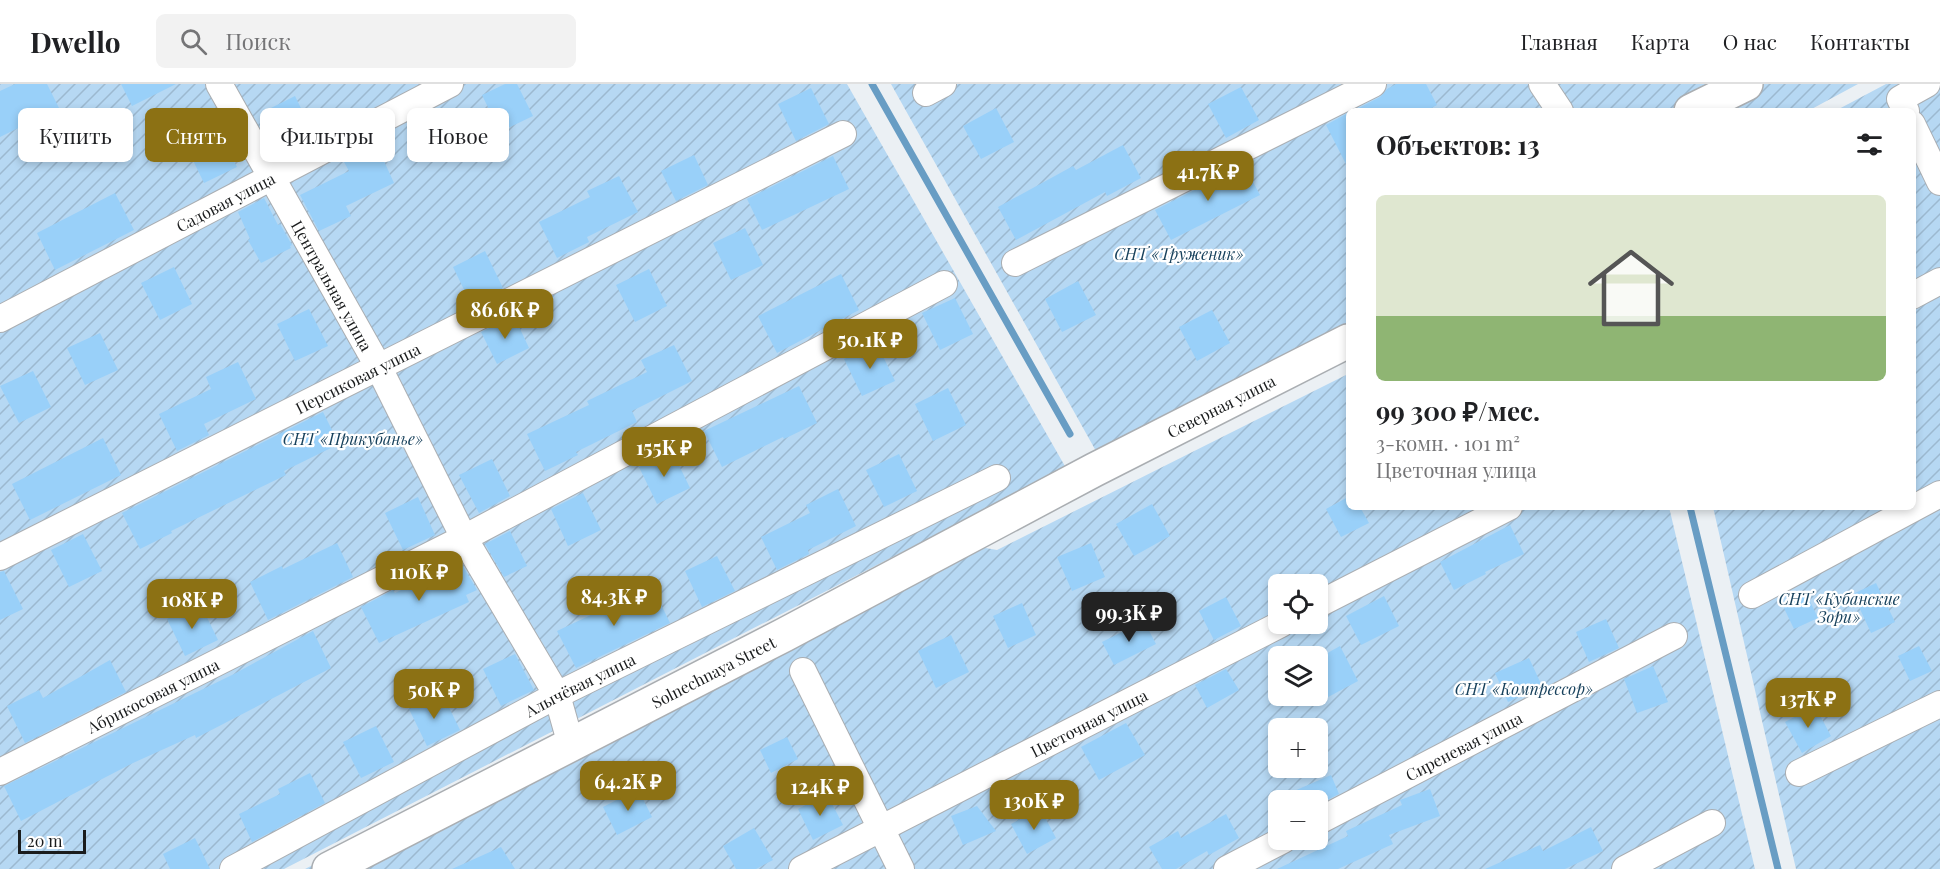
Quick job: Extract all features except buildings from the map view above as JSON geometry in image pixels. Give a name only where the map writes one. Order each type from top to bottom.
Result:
[{"type":"street","name":"Центральная улица","points":[[219,84],[378,366],[464,538],[557,695],[571,745]]},
{"type":"street","name":"Садовая улица","points":[[0,319],[450,84]]},
{"type":"street","points":[[1015,263],[1373,84]]},
{"type":"street","points":[[1542,84],[1558,108]]},
{"type":"street","points":[[1697,108],[1746,84]]},
{"type":"street","points":[[1903,105],[1927,84]]},
{"type":"street","points":[[1916,132],[1940,182]]},
{"type":"street","name":"Персиковая улица","points":[[0,557],[843,134]]},
{"type":"street","points":[[1916,294],[1940,281]]},
{"type":"street","name":"Абрикосовая улица","points":[[0,771],[464,538],[944,284]]},
{"type":"street","name":"Северная улица","points":[[1094,470],[1346,342]]},
{"type":"street","name":"Solnechnaya Street","points":[[329,869],[784,635],[1094,470]]},
{"type":"street","name":"Алычёвая улица","points":[[233,869],[557,695],[997,478]]},
{"type":"street","points":[[1916,507],[1940,494]]},
{"type":"street","points":[[1328,599],[1503,510]]},
{"type":"street","points":[[1752,596],[1911,510]]},
{"type":"street","name":"Цветочная улица","points":[[802,869],[1268,631]]},
{"type":"street","name":"Сиреневая улица","points":[[1328,816],[1674,636]]},
{"type":"street","points":[[803,671],[901,869]]},
{"type":"street","points":[[1799,773],[1940,704]]},
{"type":"street","points":[[1625,869],[1712,823]]},
{"type":"street","points":[[1227,869],[1268,848]]},
{"type":"green space","name":"СНТ «Прикубанье»","points":[[0,84],[847,84],[1066,468],[284,869],[0,869]]},
{"type":"green space","name":"СНТ «Труженик»","points":[[891,84],[1858,84],[1814,108],[1346,108],[1346,359],[1111,478]]},
{"type":"green space","name":"СНТ «Кубанские Зори»","points":[[1886,84],[1940,84],[1940,869],[1796,869],[1714,510],[1916,510],[1916,108],[1841,108]]},
{"type":"green space","name":"СНТ «Компрессор»","points":[[1346,375],[1346,510],[1670,510],[1755,869],[305,869],[946,541],[997,550]]},
{"type":"waterway","points":[[872,84],[1070,434]]},
{"type":"waterway","points":[[1691,510],[1778,869]]}]
